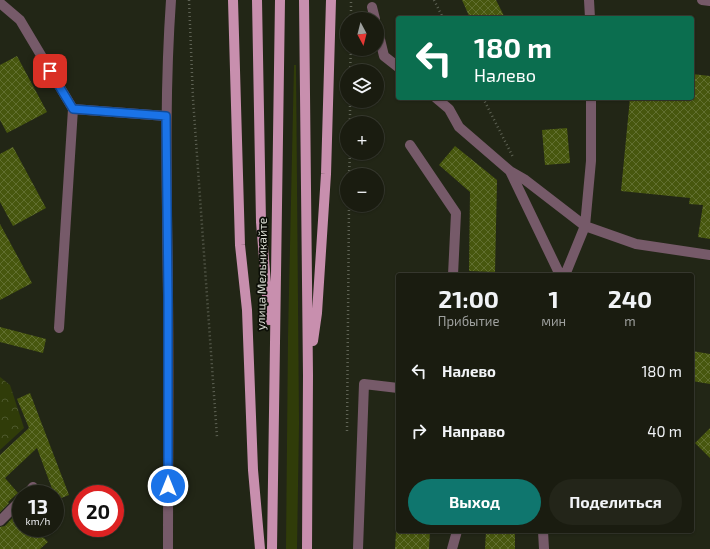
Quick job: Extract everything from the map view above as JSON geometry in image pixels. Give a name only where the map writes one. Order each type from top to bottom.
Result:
[{"type":"main road","points":[[233,0],[240,245],[247,310],[253,470],[260,549]]},
{"type":"main road","points":[[258,0],[261,222],[273,376]]},
{"type":"main road","name":"улица Мельникайте","points":[[272,549],[273,376],[280,0]]},
{"type":"main road","points":[[304,0],[308,375],[308,549]]},
{"type":"main road","points":[[308,375],[317,313],[326,174],[332,0]]},
{"type":"street","points":[[168,549],[166,116],[168,40],[171,0]]},
{"type":"street","points":[[589,0],[590,16]]},
{"type":"street","points":[[702,0],[710,1]]},
{"type":"street","points":[[0,3],[20,20],[73,109],[59,328]]},
{"type":"street","points":[[372,7],[373,12]]},
{"type":"street","points":[[384,56],[396,65]]},
{"type":"street","points":[[438,100],[449,109],[459,127],[510,171],[524,179],[585,226],[636,244],[710,255]]},
{"type":"street","points":[[566,273],[585,226],[591,161],[591,100]]},
{"type":"street","points":[[73,109],[166,116]]},
{"type":"street","points":[[410,145],[456,213],[453,273]]},
{"type":"street","points":[[510,171],[559,273]]},
{"type":"street","points":[[358,549],[364,384],[396,388]]},
{"type":"street","points":[[0,521],[12,509]]},
{"type":"street","points":[[452,549],[456,533]]},
{"type":"street","points":[[544,533],[544,549]]},
{"type":"path","points":[[189,0],[193,99],[217,437]]},
{"type":"path","points":[[351,0],[351,12]]},
{"type":"path","points":[[434,0],[442,16]]},
{"type":"path","points":[[484,100],[514,158]]},
{"type":"path","points":[[347,431],[349,212]]},
{"type":"green space","points":[[294,65],[296,65],[299,424],[297,549],[286,549],[288,337]]},
{"type":"green space","points":[[0,377],[10,385],[24,428],[0,450]]},
{"type":"building","points":[[462,0],[496,0],[504,16],[469,16]]},
{"type":"building","points":[[17,56],[47,112],[7,133],[0,120],[0,65]]},
{"type":"building","points":[[694,74],[710,76],[710,239],[698,237],[703,205],[689,204],[690,198],[621,191],[630,100],[694,100]]},
{"type":"building","points":[[567,128],[570,163],[545,165],[542,130]]},
{"type":"building","points":[[455,146],[497,180],[495,272],[469,271],[470,192],[439,165]]},
{"type":"building","points":[[13,147],[46,208],[13,226],[0,202],[0,154]]},
{"type":"building","points":[[0,224],[32,283],[0,300]]},
{"type":"building","points":[[0,327],[46,339],[43,353],[0,342]]},
{"type":"building","points":[[694,351],[710,354],[710,384],[694,381]]},
{"type":"building","points":[[30,393],[69,495],[64,497],[64,485],[51,485],[37,448],[5,478],[12,486],[12,498],[0,512],[0,455],[29,428],[17,399]]},
{"type":"building","points":[[710,428],[710,458],[695,443]]},
{"type":"building","points":[[12,518],[12,537],[43,537],[48,542],[40,549],[0,549],[0,527],[5,526]]},
{"type":"building","points":[[396,531],[396,533],[430,533],[429,549],[395,549]]},
{"type":"building","points":[[486,533],[515,533],[515,549],[485,549]]},
{"type":"route","points":[[50,71],[73,109],[166,116],[168,486]]}]
